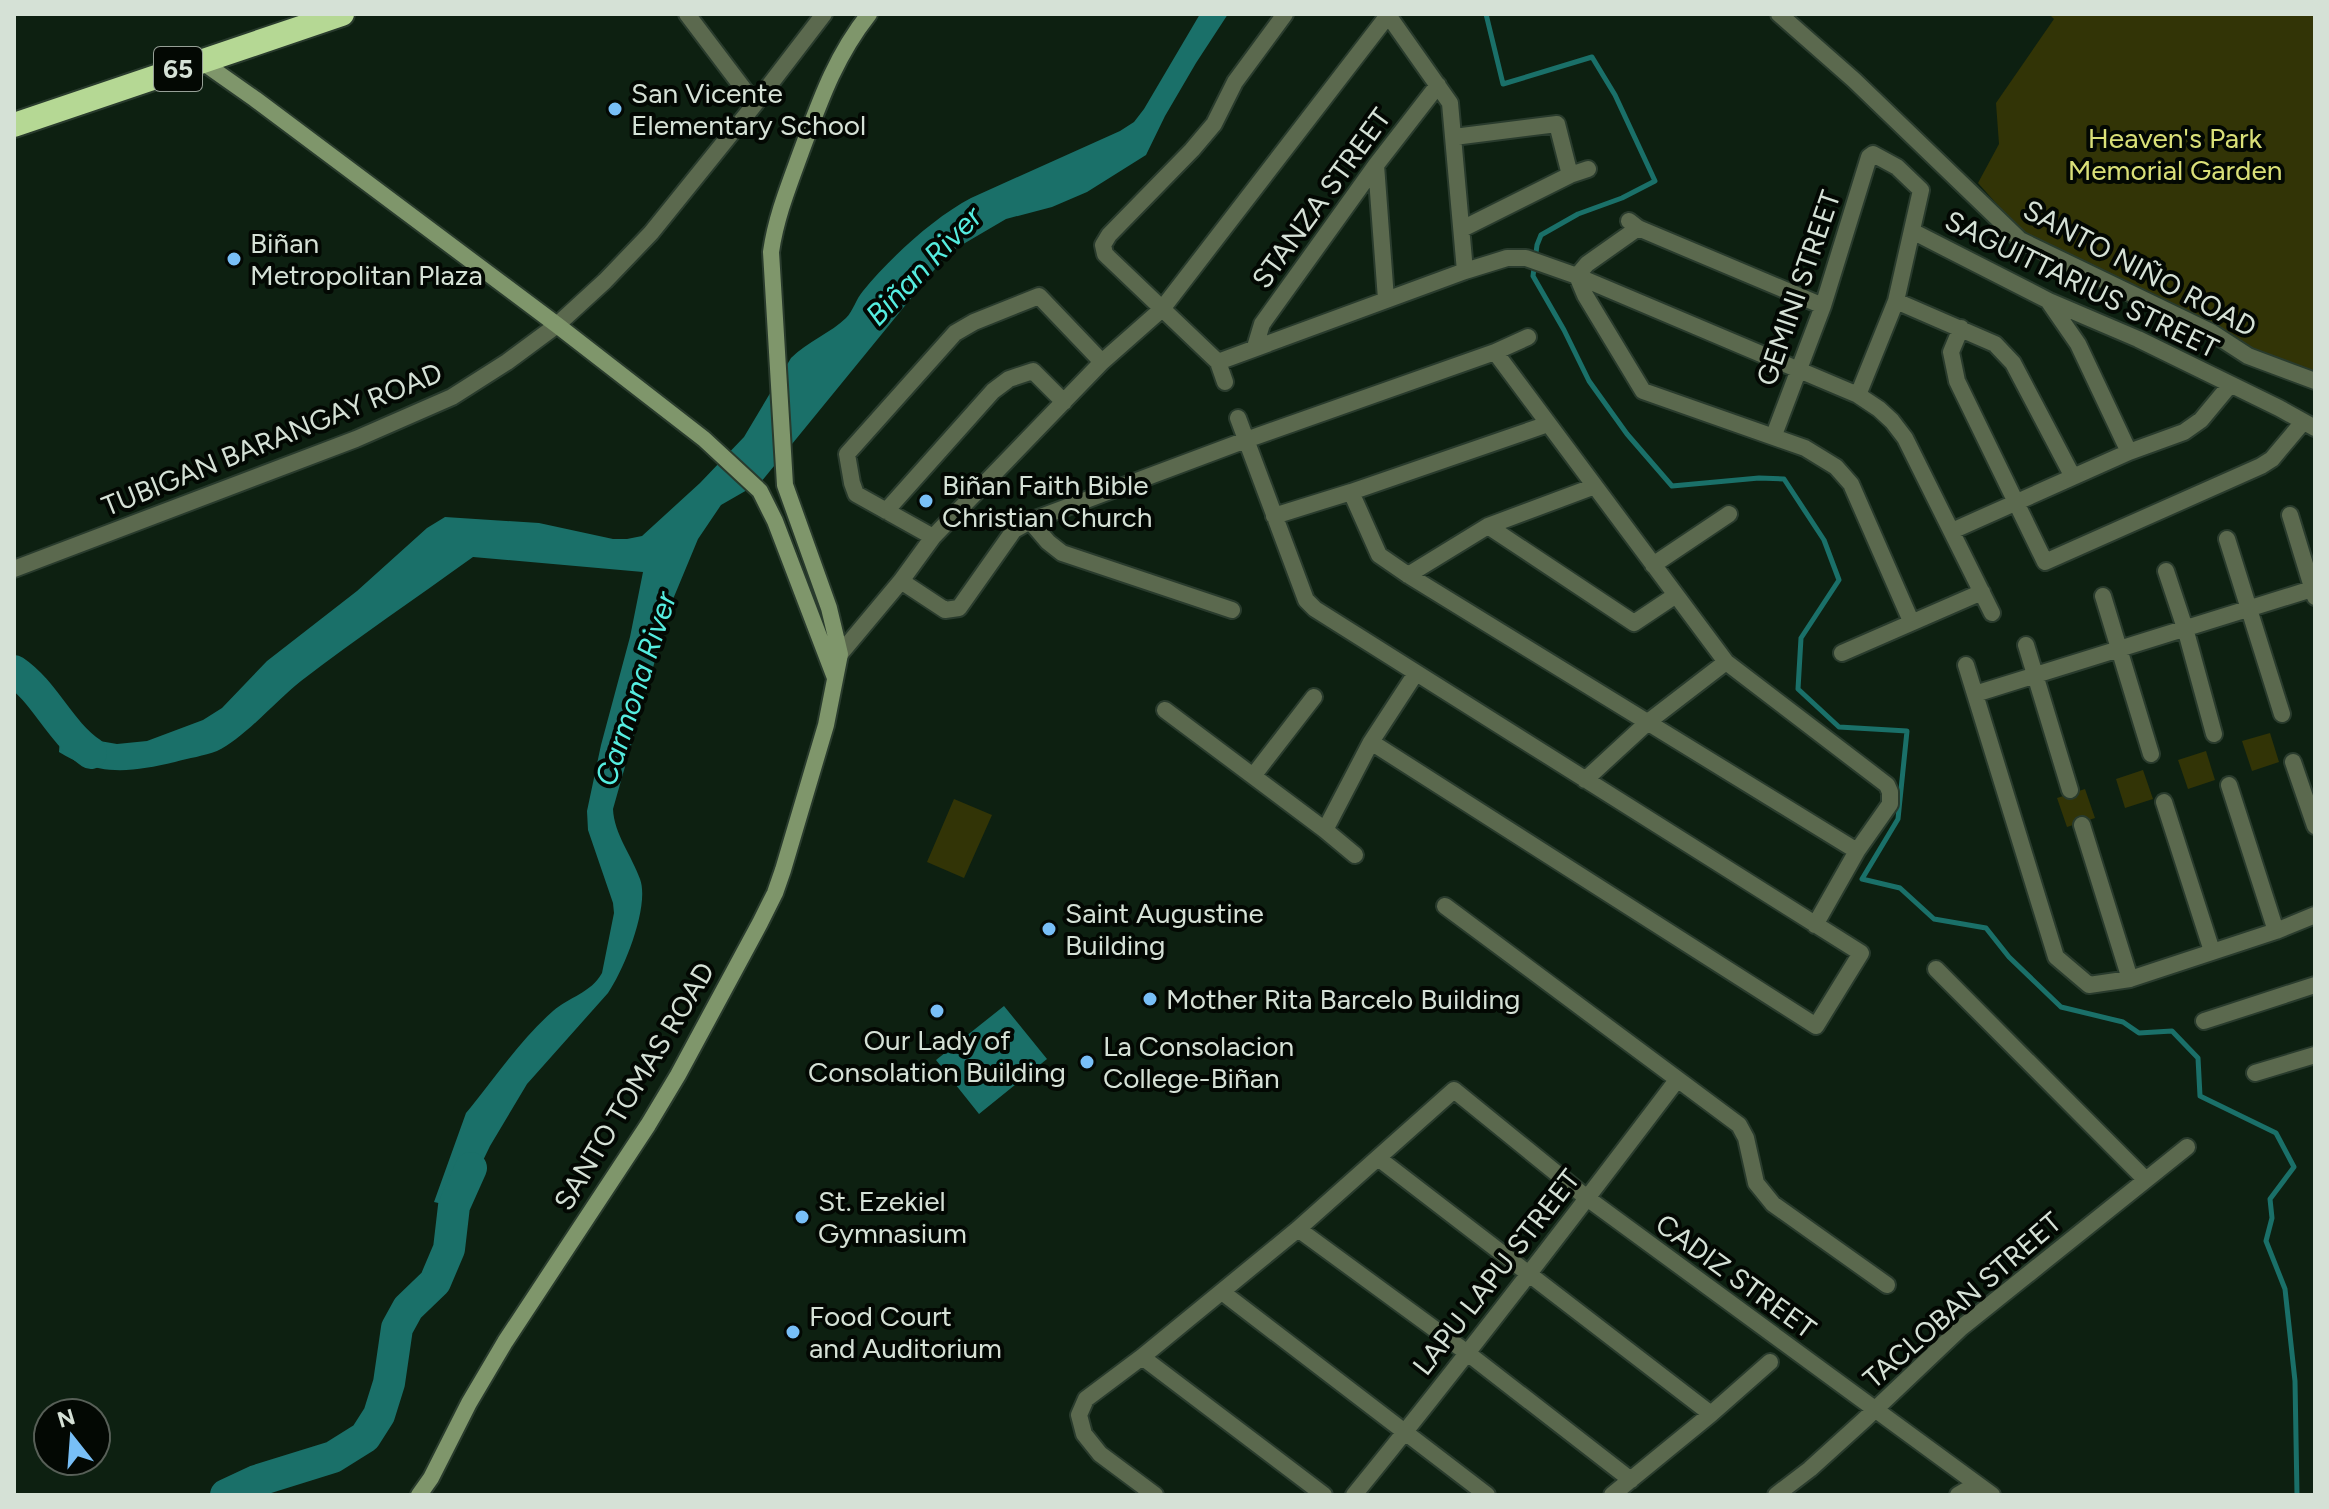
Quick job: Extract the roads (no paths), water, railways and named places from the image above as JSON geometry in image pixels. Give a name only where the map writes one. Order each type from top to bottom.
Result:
[{"type":"highway","name":"65","points":[[14,125],[342,14]]},
{"type":"street","points":[[687,14],[755,104]]},
{"type":"street","name":"TUBIGAN BARANGAY ROAD","points":[[14,569],[264,475],[421,411],[452,397],[507,362],[557,325],[605,281],[658,225],[824,14]]},
{"type":"street","points":[[840,654],[829,608],[785,485],[771,252],[775,224],[829,76],[856,29],[869,14]]},
{"type":"street","points":[[1225,382],[1218,362],[1109,258],[1104,249],[1105,240],[1214,124],[1235,82],[1285,14]]},
{"type":"street","points":[[840,654],[933,537],[1102,362],[1162,309],[1388,14],[1450,103],[1465,271]]},
{"type":"street","name":"SANTO NIÑO ROAD","points":[[1783,15],[2020,240],[2201,326],[2248,356],[2315,381]]},
{"type":"street","points":[[201,61],[557,325],[704,439],[760,491],[775,521],[835,678]]},
{"type":"street","name":"STANZA STREET","points":[[1255,347],[1262,324],[1376,165],[1438,85]]},
{"type":"street","points":[[1454,137],[1557,124],[1570,175]]},
{"type":"street","name":"GEMINI STREET","points":[[1774,435],[1823,306],[1869,157],[1873,154],[1897,167],[1921,190],[1912,231]]},
{"type":"street","points":[[1376,165],[1386,299]]},
{"type":"street","points":[[1462,229],[1588,169]]},
{"type":"street","points":[[1577,276],[1633,224],[1823,306]]},
{"type":"street","points":[[1858,395],[1896,301],[1912,231]]},
{"type":"street","name":"SAGUITTARIUS STREET","points":[[1912,231],[2049,301],[2138,339],[2309,425]]},
{"type":"street","points":[[1218,362],[1465,271],[1507,258],[1526,258],[1577,276],[1800,370],[1858,395],[1879,409],[1905,438],[1992,613]]},
{"type":"street","points":[[1577,276],[1585,295],[1643,391],[1774,435],[1824,458],[1836,467],[1851,484],[1911,621]]},
{"type":"street","points":[[933,537],[856,494],[847,454],[955,333],[974,322],[1039,296],[1102,362]]},
{"type":"street","points":[[1896,301],[1995,344],[2013,363],[2073,477]]},
{"type":"street","points":[[2049,301],[2078,344],[2129,452]]},
{"type":"street","points":[[1961,328],[1951,352],[1957,381],[2045,562],[2261,466],[2309,425]]},
{"type":"street","points":[[901,581],[945,610],[959,608],[1014,530],[1030,521],[1495,352],[1528,337]]},
{"type":"street","points":[[1495,352],[1726,662],[1887,785],[1890,804],[1857,851],[1815,925]]},
{"type":"street","points":[[886,511],[993,391],[1009,379],[1033,371],[1064,402]]},
{"type":"street","points":[[1952,531],[2129,452],[2184,432],[2201,420],[2230,385]]},
{"type":"street","points":[[1238,418],[1306,600],[1315,609],[1861,953],[1816,1026],[1371,742]]},
{"type":"street","points":[[1274,516],[1548,424]]},
{"type":"street","points":[[1408,575],[1488,526],[1595,486]]},
{"type":"street","points":[[1351,492],[1379,555],[1857,851]]},
{"type":"street","points":[[1653,565],[1729,514]]},
{"type":"street","points":[[1975,694],[2314,591],[2290,515]]},
{"type":"street","points":[[1030,521],[1062,553],[1232,610]]},
{"type":"street","points":[[1488,526],[1634,623],[1676,595]]},
{"type":"street","points":[[2227,539],[2282,714]]},
{"type":"street","points":[[2166,571],[2214,734]]},
{"type":"street","points":[[1842,653],[1982,592]]},
{"type":"street","points":[[2103,596],[2151,754]]},
{"type":"street","points":[[2026,645],[2070,790]]},
{"type":"street","name":"SANTO TOMAS ROAD","points":[[419,1495],[496,1355],[678,1075],[769,906],[788,858],[826,725],[840,654]]},
{"type":"street","points":[[1585,780],[1648,722],[1726,662]]},
{"type":"street","points":[[1966,665],[2056,957],[2089,985],[2130,979],[2315,915]]},
{"type":"street","points":[[1325,830],[1371,742],[1416,673]]},
{"type":"street","points":[[1253,776],[1314,697]]},
{"type":"street","points":[[1165,710],[1355,855]]},
{"type":"street","points":[[2293,762],[2315,826]]},
{"type":"street","points":[[2229,785],[2276,931]]},
{"type":"street","points":[[2164,802],[2212,951]]},
{"type":"street","points":[[2082,825],[2130,979]]},
{"type":"street","points":[[1445,906],[1739,1125],[1746,1138],[1756,1183],[1773,1204],[1887,1285]]},
{"type":"street","points":[[1936,969],[2145,1179]]},
{"type":"street","points":[[2204,1021],[2315,985]]},
{"type":"street","points":[[2255,1073],[2315,1055]]},
{"type":"street","name":"LAPU LAPU STREET","points":[[1354,1495],[1530,1275],[1677,1080]]},
{"type":"street","name":"CADIZ STREET","points":[[1378,1158],[1454,1090],[1587,1198],[1992,1495]]},
{"type":"street","name":"TACLOBAN STREET","points":[[1776,1495],[1810,1469],[1961,1328],[2187,1147]]},
{"type":"street","points":[[1155,1495],[1100,1454],[1084,1434],[1079,1415],[1086,1399],[1222,1292],[1378,1158],[1711,1414]]},
{"type":"street","points":[[1298,1229],[1466,1352],[1631,1480]]},
{"type":"street","points":[[1222,1292],[1487,1495]]},
{"type":"street","points":[[1142,1357],[1324,1495]]},
{"type":"street","points":[[1612,1495],[1770,1362]]},
{"type":"street","points":[[1958,1495],[1977,1484]]},
{"type":"water","name":"Biñan River","points":[[1200,14],[1228,14],[1165,116],[1146,155],[1087,192],[1052,207],[1006,219],[948,253],[761,482],[721,505],[698,539],[671,604],[613,809],[642,891],[638,921],[628,954],[608,993],[527,1084],[490,1146],[460,1208],[434,1202],[466,1113],[542,1022],[559,1006],[586,990],[602,973],[614,913],[588,830],[587,811],[643,572],[473,557],[301,681],[227,746],[207,754],[130,770],[102,769],[59,752],[61,724],[88,739],[117,744],[147,741],[203,720],[222,708],[267,661],[357,591],[427,528],[445,517],[539,523],[613,539],[642,536],[744,437],[791,358],[846,318],[874,279],[927,228],[971,198],[1134,122]]},
{"type":"water","points":[[1004,1006],[1047,1059],[979,1114],[936,1060]]},
{"type":"waterway","points":[[1486,14],[1503,84],[1592,57],[1615,95],[1655,181],[1622,198],[1578,214],[1541,235],[1537,245],[1533,276],[1589,381],[1627,434],[1672,486],[1759,478],[1784,479],[1824,540],[1839,580],[1801,638],[1798,689],[1839,727],[1907,731],[1898,819],[1862,879],[1900,888],[1934,919],[1986,928],[2009,957],[2061,1007],[2123,1022],[2139,1033],[2172,1031],[2198,1058],[2200,1096],[2276,1133],[2294,1167],[2270,1199],[2272,1218],[2266,1241],[2285,1289],[2295,1381],[2297,1495]]},
{"type":"waterway","points":[[14,671],[91,753]]},
{"type":"waterway","name":"Carmona River","points":[[226,1495],[256,1481],[333,1457],[365,1437],[379,1415],[389,1383],[397,1328],[408,1308],[435,1282],[449,1249],[454,1206],[471,1168]]},
{"type":"place","name":"San Vicente Elementary School","points":[[615,109]]},
{"type":"place","name":"Biñan Metropolitan Plaza","points":[[234,259]]},
{"type":"place","name":"Biñan Faith Bible Christian Church","points":[[926,501]]},
{"type":"place","name":"Saint Augustine Building","points":[[1049,929]]},
{"type":"place","name":"Mother Rita Barcelo Building","points":[[1150,999]]},
{"type":"place","name":"Our Lady of Consolation Building","points":[[937,1011]]},
{"type":"place","name":"La Consolacion College-Biñan","points":[[1087,1062]]},
{"type":"place","name":"St. Ezekiel Gymnasium","points":[[802,1217]]},
{"type":"place","name":"Food Court and Auditorium","points":[[793,1332]]},
{"type":"park label","name":"Heaven's Park Memorial Garden","points":[[2175,154]]}]
